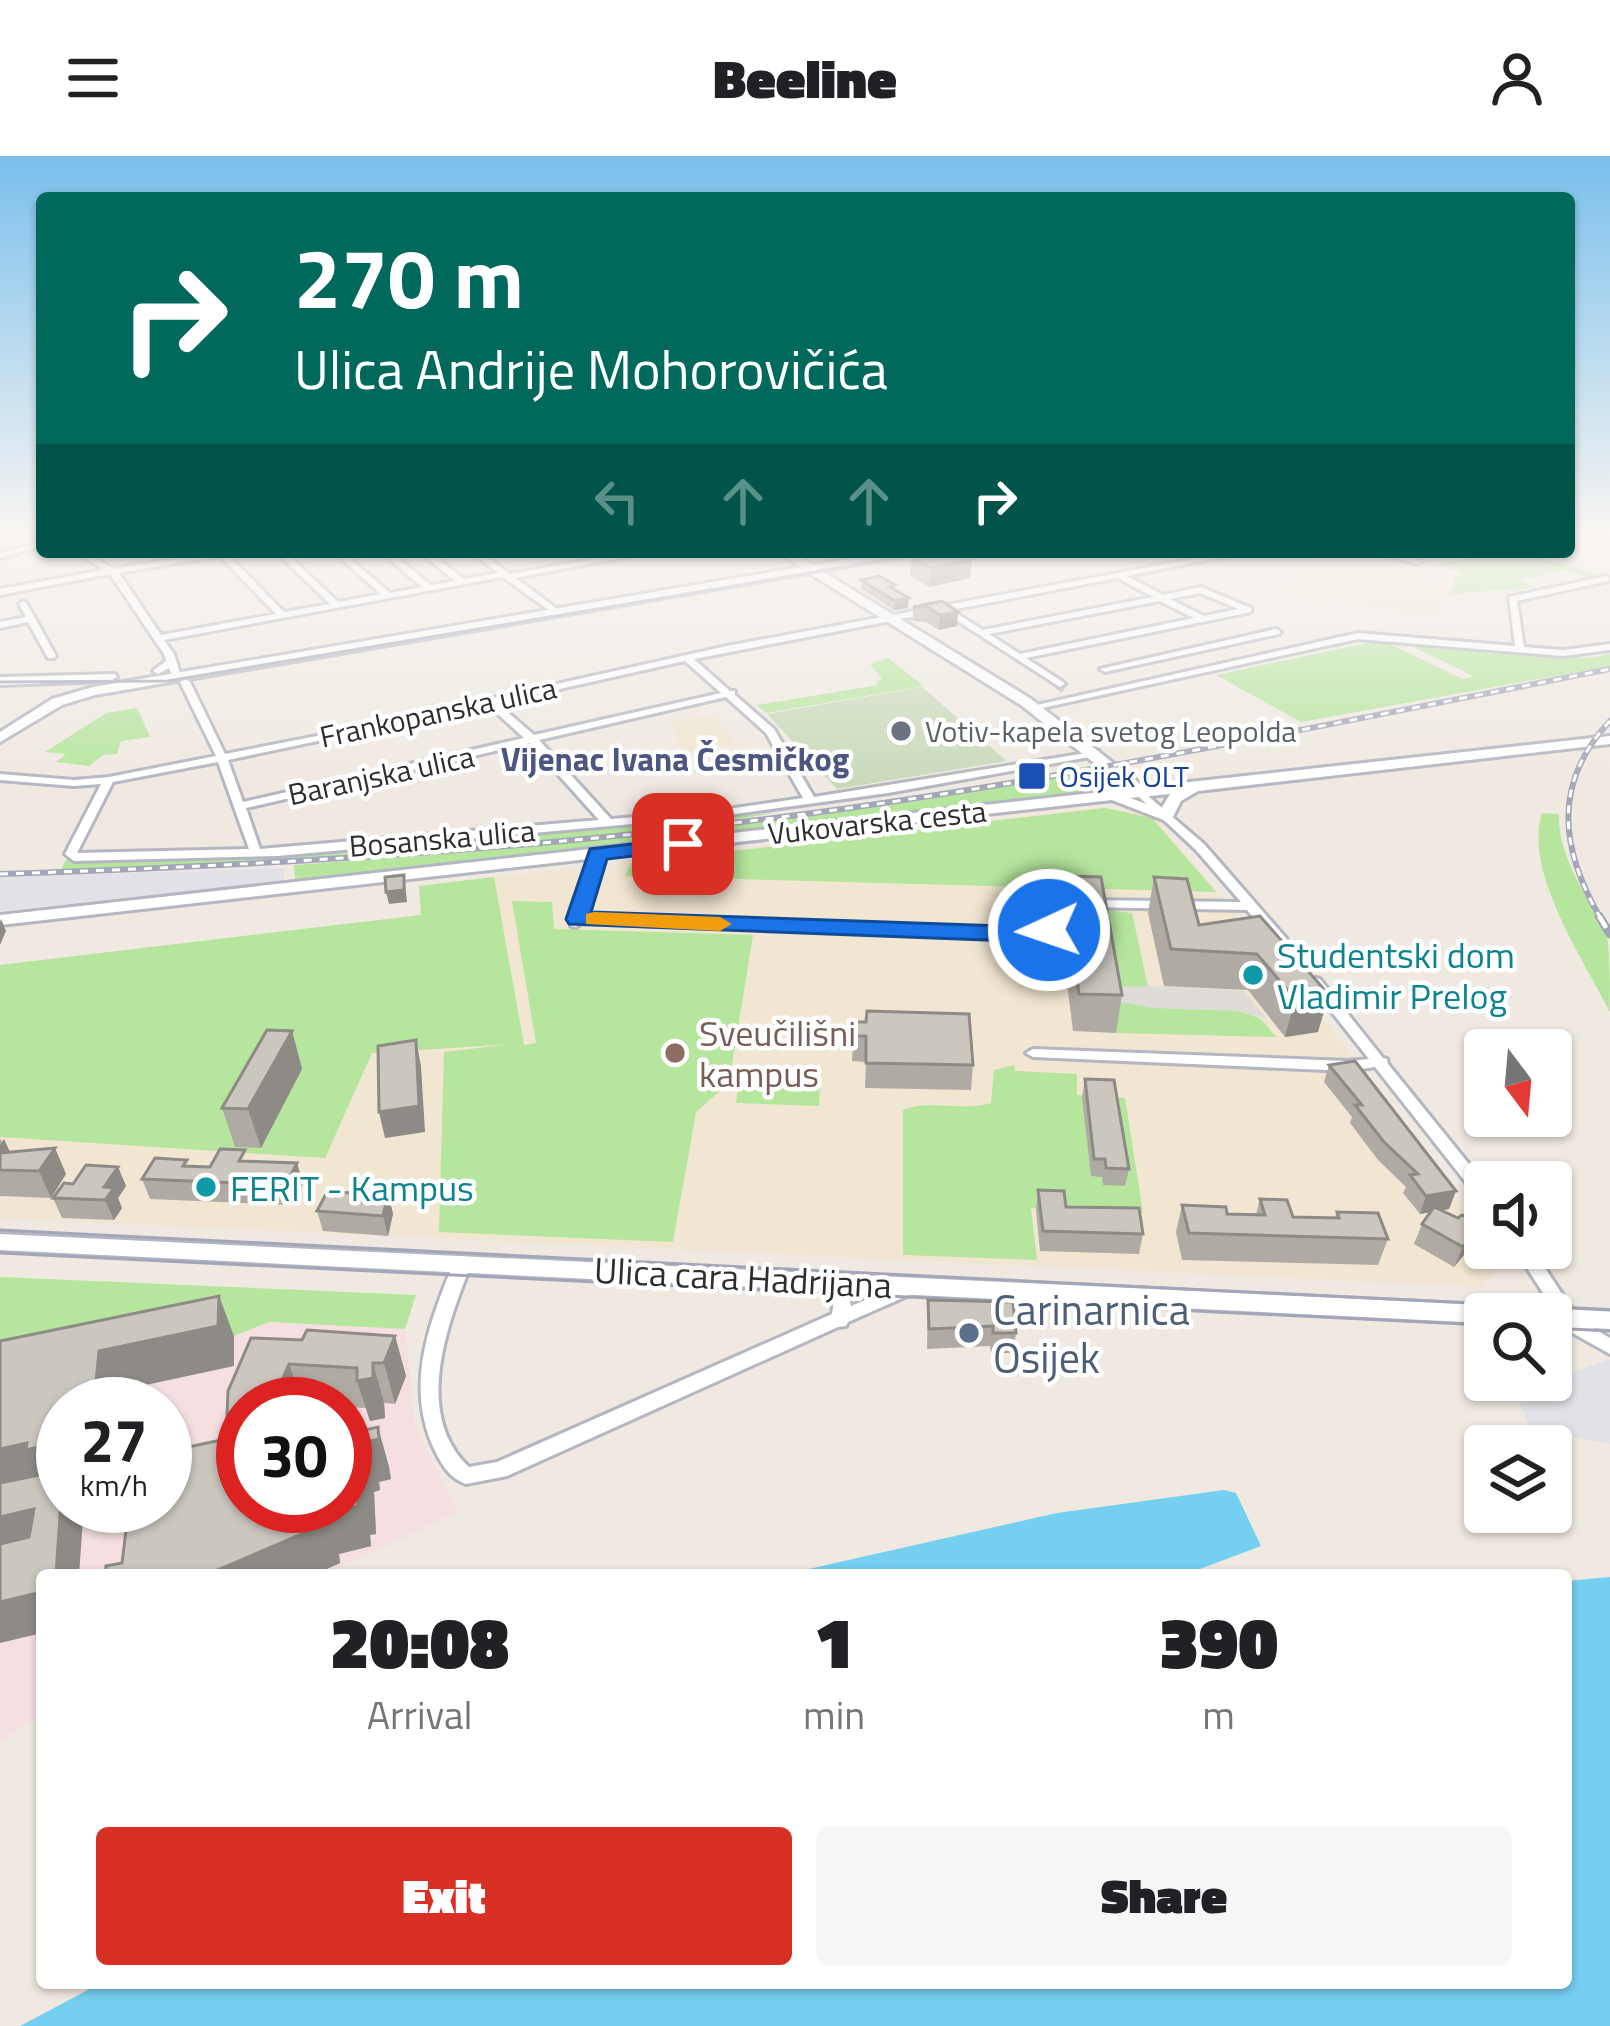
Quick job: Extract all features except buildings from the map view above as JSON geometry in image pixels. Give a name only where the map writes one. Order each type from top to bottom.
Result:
[{"type":"main road","points":[[57,703],[162,676],[528,615]]},
{"type":"main road","points":[[888,615],[1033,707],[1141,793]]},
{"type":"main road","points":[[0,681],[162,676]]},
{"type":"main road","points":[[0,738],[80,686],[74,679]]},
{"type":"main road","name":"Vukovarska cesta","points":[[0,920],[1610,740]]},
{"type":"main road","points":[[1118,772],[1158,785],[1203,786]]},
{"type":"main road","points":[[1094,798],[1114,785],[1118,772]]},
{"type":"main road","points":[[1094,798],[1130,802],[1166,816],[1174,798],[1203,786]]},
{"type":"main road","name":"Ulica cara Hadrijana","points":[[0,1242],[1464,1313]]},
{"type":"main road","points":[[1572,1319],[1610,1320]]},
{"type":"street","points":[[29,615],[51,656]]},
{"type":"street","points":[[142,615],[158,638],[162,676],[222,758],[256,853]]},
{"type":"street","points":[[158,638],[275,615]]},
{"type":"street","name":"Frankopanska ulica","points":[[0,777],[74,784],[109,780],[908,615]]},
{"type":"street","points":[[954,615],[1066,689]]},
{"type":"street","points":[[982,633],[1073,615]]},
{"type":"street","points":[[1193,615],[1202,620]]},
{"type":"street","points":[[1018,657],[1224,615]]},
{"type":"street","points":[[1515,615],[1520,650]]},
{"type":"street","points":[[0,625],[31,619]]},
{"type":"street","points":[[1105,669],[1276,632]]},
{"type":"street","points":[[1033,707],[1066,689],[1358,636],[1568,653],[1610,647]]},
{"type":"street","points":[[687,658],[732,693],[775,737],[811,802]]},
{"type":"street","name":"Baranjska ulica","points":[[241,806],[732,693]]},
{"type":"street","points":[[489,701],[534,741],[609,824]]},
{"type":"street","name":"Bosanska ulica","points":[[109,780],[72,856],[256,853],[609,824],[811,802],[1095,753]]},
{"type":"street","points":[[1141,793],[1252,906],[1295,958]]},
{"type":"street","points":[[598,854],[576,922],[1050,935],[1046,897],[1252,906]]},
{"type":"street","points":[[1310,976],[1464,1168]]},
{"type":"street","points":[[1034,1053],[1348,1066],[1382,1062]]},
{"type":"street","points":[[463,1262],[427,1360],[435,1425],[452,1465],[466,1476],[500,1470],[912,1286]]},
{"type":"street","points":[[828,1281],[843,1300],[840,1321]]},
{"type":"street","points":[[1572,1327],[1610,1347]]},
{"type":"shaded area","points":[[712,715],[738,746],[681,751],[672,722]]},
{"type":"shaded area","name":"Sveučilišni kampus","points":[[1102,807],[1154,815],[1332,1030],[1464,1210],[1464,1269],[1496,1269],[1482,1287],[0,1218],[0,965],[421,915],[419,886]]},
{"type":"shaded area","points":[[285,868],[283,881],[0,911],[0,877]]},
{"type":"shaded area","points":[[1108,987],[1244,991],[1267,1019],[1236,1011],[1151,1008],[1110,1000]]},
{"type":"shaded area","points":[[269,1322],[405,1329],[415,1426],[458,1512],[338,1569],[36,1569],[36,1720],[0,1741],[0,1385],[36,1377],[36,1533],[192,1533],[192,1377],[38,1377],[234,1336]]},
{"type":"shaded area","points":[[1610,1359],[1610,1444],[1572,1437],[1572,1425],[1529,1425],[1519,1401],[1572,1401],[1572,1373]]},
{"type":"green space","points":[[1381,640],[1463,679],[1473,676],[1401,641],[1588,658],[1610,654],[1610,666],[1301,722],[1216,675]]},
{"type":"green space","points":[[888,658],[924,686],[766,713],[757,705],[878,685],[876,681],[882,679],[870,664]]},
{"type":"green space","points":[[922,687],[1007,761],[837,789],[767,714]]},
{"type":"green space","points":[[137,708],[150,737],[121,741],[117,754],[103,755],[89,766],[56,762],[66,754],[45,752],[106,713]]},
{"type":"green space","points":[[1095,765],[1108,779],[1090,789],[1064,794],[295,880],[294,865],[696,827]]},
{"type":"green space","points":[[1105,808],[1152,818],[1216,892],[625,876],[631,863]]},
{"type":"green space","points":[[774,813],[697,826],[433,853],[60,871],[66,860],[225,857]]},
{"type":"green space","points":[[1542,813],[1559,814],[1569,863],[1607,936],[1610,1012],[1548,888],[1538,836]]},
{"type":"green space","points":[[494,877],[524,1045],[536,1043],[512,901],[552,902],[554,929],[753,935],[729,1083],[696,1112],[673,1242],[439,1232],[444,1052],[513,1044],[372,1053],[325,1158],[0,1137],[0,965],[421,915],[419,886]]},
{"type":"green space","points":[[1095,909],[1132,913],[1148,987],[1108,987]]},
{"type":"green space","points":[[1110,1000],[1242,1012],[1262,1021],[1276,1037],[1116,1033]]},
{"type":"green space","points":[[1014,1065],[1015,1071],[1077,1074],[1077,1095],[1125,1098],[1143,1213],[1031,1208],[1037,1260],[903,1255],[903,1110],[991,1103],[994,1070]]},
{"type":"green space","points":[[739,1081],[820,1083],[819,1106],[736,1103]]},
{"type":"green space","points":[[0,1277],[416,1295],[405,1329],[269,1322],[234,1336],[0,1385]]},
{"type":"water","points":[[1224,1490],[1236,1493],[1261,1546],[1200,1569],[809,1569],[1057,1513]]},
{"type":"water","points":[[1610,1577],[1610,2026],[20,2026],[90,1989],[1572,1989],[1572,1580]]},
{"type":"tunnel","points":[[1057,684],[1068,692]]},
{"type":"tram line","points":[[0,682],[168,681],[560,615]]},
{"type":"tram line","points":[[0,1230],[1610,1310]]},
{"type":"tram line","points":[[0,1253],[1464,1324]]},
{"type":"tram line","points":[[1572,1329],[1610,1331]]},
{"type":"railway","points":[[0,874],[422,853],[737,823],[1131,762],[1610,669]]},
{"type":"railway","points":[[1601,919],[1577,867],[1568,817],[1578,768],[1610,721]]},
{"type":"railway","points":[[1599,916],[1610,934]]},
{"type":"slow traffic","points":[[594,919],[720,924]]},
{"type":"place","name":"Votiv-kapela svetog Leopolda","points":[[901,731]]},
{"type":"place","name":"Osijek OLT","points":[[1032,776]]},
{"type":"place","name":"Studentski dom Vladimir Prelog","points":[[1253,975]]},
{"type":"place","name":"Sveučilišni kampus","points":[[675,1053]]},
{"type":"place","name":"FERIT - Kampus","points":[[206,1187]]},
{"type":"place","name":"Carinarnica Osijek","points":[[969,1333]]},
{"type":"district","name":"Vijenac Ivana Česmičkog","points":[[675,759]]},
{"type":"route","points":[[683,844],[598,854],[578,919],[1050,935],[1049,930]]}]
